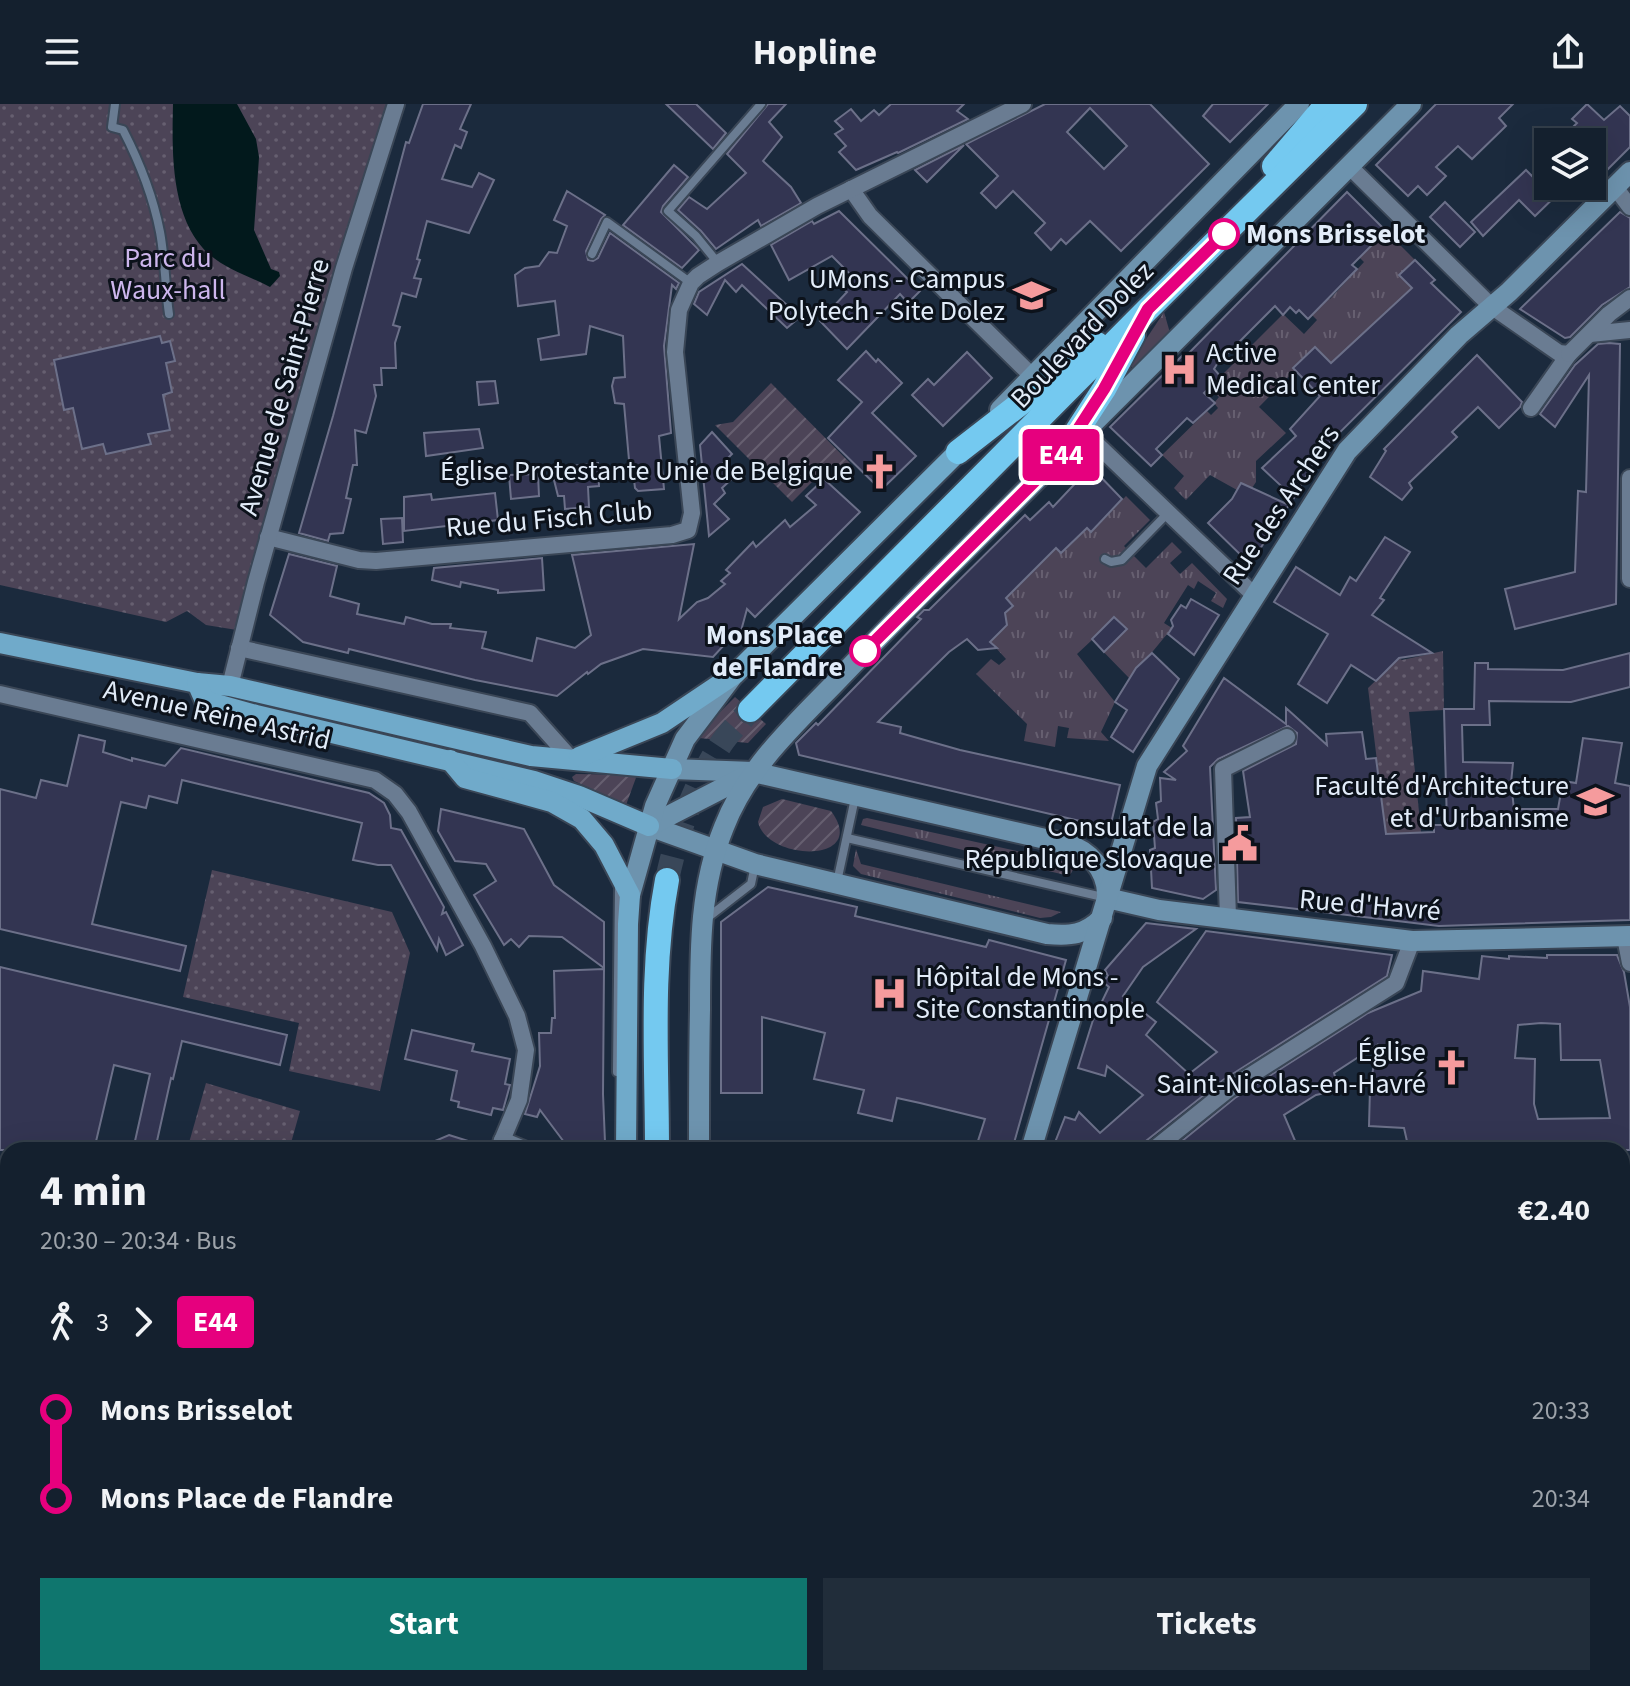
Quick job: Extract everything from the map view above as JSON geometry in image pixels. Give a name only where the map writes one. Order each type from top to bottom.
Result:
[{"type":"highway","points":[[1202,255],[1327,104]]},
{"type":"highway","name":"Boulevard Dolez","points":[[750,710],[1355,104]]},
{"type":"highway","points":[[958,452],[1093,346],[1148,309]]},
{"type":"highway","points":[[1062,454],[1104,389],[1148,309]]},
{"type":"highway","points":[[657,1142],[656,971],[659,922],[667,880]]},
{"type":"main road","points":[[572,760],[662,723],[735,674],[958,452]]},
{"type":"main road","name":"Avenue Reine Astrid","points":[[0,643],[197,683],[230,686],[531,756],[672,769]]},
{"type":"main road","name":"Avenue Reine Astrid","points":[[197,683],[205,701],[534,781],[626,816],[647,832]]},
{"type":"main road","points":[[450,760],[465,778],[531,795],[569,809],[597,835],[618,873],[630,900],[626,1142]]},
{"type":"street","name":"Avenue de Saint-Pierre","points":[[230,686],[268,537],[344,268],[396,104]]},
{"type":"street","points":[[691,283],[718,263],[851,189],[1023,104]]},
{"type":"street","points":[[699,1142],[700,927],[712,860],[736,799],[753,772],[913,602],[1411,104]]},
{"type":"street","name":"Boulevard Dolez","points":[[958,452],[1293,106]]},
{"type":"street","points":[[1349,166],[1491,306],[1559,353],[1569,354]]},
{"type":"street","points":[[1622,180],[1630,207]]},
{"type":"street","name":"Rue des Archers","points":[[1033,1142],[1147,766],[1254,595],[1359,436],[1459,335],[1509,292],[1622,180]]},
{"type":"street","points":[[851,189],[870,216],[1031,375]]},
{"type":"street","name":"Rue du Fisch Club","points":[[268,537],[359,560],[376,561],[672,535],[688,530],[692,513],[675,352],[679,310],[691,283]]},
{"type":"street","points":[[1531,408],[1569,354],[1609,314],[1630,298]]},
{"type":"street","points":[[1590,334],[1630,330]]},
{"type":"street","points":[[1085,433],[1254,595]]},
{"type":"street","points":[[1630,478],[1630,579]]},
{"type":"street","points":[[239,648],[530,713],[572,760]]},
{"type":"street","points":[[630,900],[647,832],[672,769],[689,733],[735,674]]},
{"type":"street","name":"Avenue Reine Astrid","points":[[0,694],[375,780],[395,794],[409,812],[483,946],[517,1016],[526,1050],[519,1100],[501,1142]]},
{"type":"street","points":[[1228,917],[1223,769],[1287,737]]},
{"type":"street","points":[[647,832],[712,860],[762,865],[1060,935],[1082,933],[1092,928],[1104,908],[1103,872],[1075,847],[753,772],[672,769]]},
{"type":"street","points":[[647,832],[753,772]]},
{"type":"street","name":"Rue d'Havré","points":[[1104,908],[1228,917],[1412,941],[1628,936]]},
{"type":"street","points":[[1628,936],[1630,963]]},
{"type":"street","points":[[1163,1142],[1229,1089],[1396,983],[1412,941]]},
{"type":"lane","points":[[115,104],[112,127],[123,130],[152,198],[162,247],[169,314]]},
{"type":"lane","points":[[718,263],[696,236],[668,211],[761,104]]},
{"type":"lane","points":[[592,254],[607,222],[691,283]]},
{"type":"lane","points":[[1105,559],[1111,562],[1122,560],[1168,513]]},
{"type":"lane","points":[[837,883],[856,795]]},
{"type":"lane","points":[[847,838],[1104,908]]},
{"type":"lane","points":[[702,914],[711,915],[751,884],[762,865]]},
{"type":"lane","points":[[617,1142],[618,873]]},
{"type":"lane","points":[[618,922],[630,900]]},
{"type":"green space","name":"Parc du Waux-hall","points":[[0,104],[396,104],[243,631],[206,625],[187,611],[166,622],[0,585]]},
{"type":"green space","points":[[1384,229],[1415,260],[1400,275],[1412,288],[1401,298],[1412,309],[1390,308],[1332,363],[1317,348],[1259,407],[1286,433],[1256,461],[1256,482],[1252,488],[1237,490],[1210,475],[1186,500],[1174,488],[1184,476],[1162,455],[1207,411],[1211,415],[1218,408],[1214,403],[1219,397],[1209,388],[1283,314],[1304,334],[1317,320],[1300,303],[1316,286],[1330,299],[1364,262],[1359,257],[1377,241],[1374,238]]},
{"type":"green space","points":[[1164,312],[1170,333],[1134,369],[1129,365]]},
{"type":"green space","points":[[771,383],[850,463],[840,473],[830,464],[792,502],[715,425],[733,422]]},
{"type":"green space","points":[[1126,496],[1150,520],[1124,546],[1146,568],[1172,542],[1182,552],[1170,563],[1180,574],[1192,563],[1227,599],[1223,608],[1211,601],[1216,593],[1198,581],[1194,589],[1188,585],[1164,623],[1172,628],[1130,679],[1092,640],[1077,654],[1115,702],[1101,732],[1109,741],[1067,738],[1069,728],[1058,726],[1055,747],[1024,741],[1027,724],[976,674],[991,659],[999,665],[1006,659],[985,636],[1012,606],[1006,598],[1056,548],[1061,553],[1087,528],[1091,532]]},
{"type":"green space","points":[[1443,651],[1444,710],[1409,712],[1421,832],[1386,834],[1368,688],[1399,658],[1402,660]]},
{"type":"green space","points":[[735,697],[766,724],[748,743],[699,738],[704,728]]},
{"type":"green space","points":[[576,774],[637,775],[626,805],[574,781],[572,777]]},
{"type":"green space","points":[[782,799],[831,811],[839,828],[837,841],[827,848],[795,850],[779,845],[765,835],[758,822],[763,807]]},
{"type":"green space","points":[[867,818],[1062,861],[1075,867],[1069,876],[861,825]]},
{"type":"green space","points":[[856,849],[861,864],[1061,912],[1040,918],[861,874],[853,866]]},
{"type":"green space","points":[[212,870],[392,912],[410,953],[380,1091],[289,1071],[299,1023],[183,997]]},
{"type":"green space","points":[[206,1083],[300,1111],[291,1142],[189,1142]]},
{"type":"shaded area","points":[[173,104],[237,104],[256,139],[259,157],[254,230],[271,269],[279,272],[280,276],[270,287],[216,260],[197,240],[187,223],[176,184]]},
{"type":"building","points":[[423,104],[471,104],[460,129],[467,132],[461,148],[455,145],[442,179],[472,187],[479,173],[494,180],[469,233],[427,221],[414,278],[421,279],[416,297],[402,293],[393,325],[400,327],[395,343],[396,368],[381,368],[382,385],[374,385],[376,396],[366,433],[355,430],[357,465],[353,465],[346,498],[351,499],[343,533],[330,534],[328,541],[299,533],[406,142],[409,143]]},
{"type":"building","points":[[666,104],[696,104],[726,133],[713,149]]},
{"type":"building","points":[[768,104],[786,104],[769,122],[782,137],[763,161],[791,187],[801,203],[761,226],[758,220],[716,249],[678,210],[689,197],[707,209],[746,173],[727,154]]},
{"type":"building","points":[[891,104],[964,104],[957,111],[968,119],[856,170],[839,152],[846,146],[835,134],[843,129],[835,121],[851,109],[861,121],[874,110],[879,115]]},
{"type":"building","points":[[1045,104],[1150,104],[1209,164],[1121,251],[1090,221],[1066,244],[1061,239],[1051,250],[1035,233],[1045,223],[1013,191],[996,208],[981,193],[998,176],[966,144]],"holes":[[[1090,108],[1127,146],[1104,169],[1067,132]]]},
{"type":"building","points":[[1213,104],[1268,104],[1230,142],[1203,116]]},
{"type":"building","points":[[1436,104],[1513,104],[1499,118],[1506,126],[1472,159],[1458,146],[1436,167],[1446,176],[1427,195],[1418,186],[1408,196],[1376,165]]},
{"type":"building","points":[[1587,104],[1604,120],[1620,106],[1630,116],[1630,147],[1606,171],[1606,128],[1572,128],[1577,123],[1572,119]]},
{"type":"building","points":[[964,145],[927,182],[915,170]]},
{"type":"building","points":[[674,165],[688,177],[661,212],[699,250],[682,268],[623,225]]},
{"type":"building","points":[[1526,170],[1534,178],[1534,200],[1552,200],[1535,216],[1519,200],[1483,236],[1471,222]]},
{"type":"building","points":[[567,191],[605,215],[586,251],[588,260],[598,258],[610,233],[679,283],[676,289],[672,285],[664,346],[671,433],[659,436],[664,489],[638,491],[633,471],[630,471],[624,404],[615,403],[612,386],[614,378],[625,377],[623,336],[590,326],[586,354],[541,360],[538,339],[559,335],[555,301],[518,306],[515,275],[525,268],[539,266],[549,252],[557,253],[567,226],[554,220]]},
{"type":"building","points":[[1347,192],[1384,229],[1352,265],[1357,269],[1308,319],[1299,310],[1296,313],[1290,307],[1283,315],[1275,306],[1217,364],[1214,369],[1221,377],[1204,393],[1215,403],[1193,423],[1187,418],[1156,449],[1162,455],[1151,466],[1110,427],[1182,356],[1184,358]]},
{"type":"building","points":[[1445,202],[1475,232],[1460,247],[1430,217]]},
{"type":"building","points":[[839,211],[920,291],[908,303],[900,294],[847,349],[820,321],[847,292],[841,287],[852,276],[832,256],[789,280],[771,245],[812,221],[814,224]]},
{"type":"building","points":[[1620,212],[1630,218],[1630,287],[1602,305],[1570,337],[1565,338],[1520,309]]},
{"type":"building","points":[[1415,260],[1435,280],[1431,283],[1461,312],[1319,453],[1294,498],[1262,468],[1296,436],[1290,429],[1320,396],[1293,368],[1315,347],[1331,363],[1412,288],[1399,275]]},
{"type":"building","points":[[742,264],[800,317],[787,328],[742,285],[736,292],[725,280],[707,315],[694,304],[699,292]]},
{"type":"building","points":[[160,336],[162,343],[170,341],[175,361],[166,363],[172,392],[163,395],[170,430],[148,434],[151,444],[106,454],[103,444],[82,449],[73,408],[64,410],[54,360]]},
{"type":"building","points":[[1598,344],[1620,344],[1616,604],[1515,629],[1505,589],[1575,572],[1578,491],[1586,492],[1589,375],[1555,427],[1540,414],[1575,365]]},
{"type":"building","points":[[866,351],[902,383],[872,413],[916,456],[881,490],[828,438],[862,402],[838,380]]},
{"type":"building","points":[[967,352],[992,378],[943,426],[912,395],[928,379],[934,385]]},
{"type":"building","points":[[1477,355],[1522,402],[1520,407],[1499,428],[1478,407],[1452,432],[1457,437],[1409,483],[1412,488],[1402,500],[1370,477],[1386,451],[1384,449]]},
{"type":"building","points":[[495,381],[498,403],[479,405],[477,382]]},
{"type":"building","points":[[479,429],[483,448],[426,456],[424,433]]},
{"type":"building","points":[[712,432],[732,454],[722,464],[735,476],[722,488],[725,493],[714,504],[729,519],[709,536],[700,445]]},
{"type":"building","points":[[598,463],[599,486],[588,487],[589,507],[565,509],[564,496],[558,496],[551,468]]},
{"type":"building","points":[[1095,471],[1122,499],[1091,532],[1087,528],[1061,553],[1056,548],[1006,598],[1013,606],[1005,613],[1007,625],[990,642],[997,648],[978,650],[967,639],[949,652],[878,722],[901,727],[900,733],[960,750],[1120,785],[1110,828],[799,755],[796,743],[816,723],[818,725],[921,619],[917,617],[924,610],[929,610],[1025,515],[1030,520],[1049,502],[1053,507],[1085,473],[1088,478]]},
{"type":"building","points":[[538,474],[539,496],[511,499],[509,475]]},
{"type":"building","points":[[824,479],[860,512],[755,617],[747,609],[741,631],[736,632],[713,657],[643,649],[601,664],[557,696],[475,680],[349,649],[348,653],[303,642],[270,615],[289,554],[337,566],[330,596],[359,604],[357,614],[404,624],[406,617],[432,624],[451,624],[450,628],[486,632],[482,648],[532,661],[537,638],[575,648],[591,635],[572,555],[694,544],[679,619],[697,602],[708,598],[725,584],[721,581],[730,573],[726,570],[753,542],[756,547],[785,520],[790,527],[816,505],[806,496]]},
{"type":"building","points":[[1241,483],[1289,505],[1250,564],[1208,523],[1232,499]]},
{"type":"building","points":[[495,493],[498,520],[404,531],[404,497],[431,494],[432,500]]},
{"type":"building","points":[[402,518],[403,542],[383,544],[381,519]]},
{"type":"building","points":[[1385,537],[1410,552],[1380,598],[1384,600],[1372,615],[1432,653],[1399,658],[1376,681],[1351,665],[1327,703],[1298,684],[1328,634],[1274,602],[1296,567],[1340,595],[1350,577],[1356,581]]},
{"type":"building","points":[[542,558],[544,590],[498,593],[498,590],[461,582],[460,587],[432,580],[434,568]]},
{"type":"building","points":[[1191,599],[1219,615],[1194,655],[1168,634],[1173,626],[1171,620],[1181,605],[1186,608]]},
{"type":"building","points":[[1114,617],[1127,629],[1104,652],[1092,639]]},
{"type":"building","points":[[1152,653],[1179,679],[1133,752],[1111,737],[1127,710],[1115,702],[1136,668]]},
{"type":"building","points":[[1630,653],[1630,687],[1571,702],[1489,701],[1490,725],[1462,725],[1463,762],[1513,763],[1511,783],[1514,809],[1558,809],[1563,781],[1576,783],[1583,738],[1622,743],[1615,783],[1630,786],[1630,920],[1439,926],[1238,902],[1236,818],[1250,817],[1243,771],[1296,744],[1297,733],[1288,726],[1218,759],[1210,767],[1216,890],[1203,899],[1152,888],[1150,850],[1155,848],[1153,822],[1158,819],[1156,803],[1161,801],[1160,778],[1176,780],[1164,772],[1187,751],[1183,746],[1224,678],[1286,724],[1286,708],[1327,745],[1326,734],[1362,732],[1366,759],[1376,758],[1386,834],[1434,832],[1434,825],[1447,825],[1444,709],[1474,709],[1475,663],[1488,663],[1488,669],[1563,670]]},
{"type":"building","points":[[79,735],[105,741],[103,752],[132,761],[132,758],[165,766],[181,748],[369,793],[384,803],[390,815],[391,828],[401,830],[444,907],[442,914],[446,912],[463,945],[446,955],[439,939],[437,950],[391,865],[353,860],[362,823],[182,780],[177,803],[149,796],[146,808],[121,802],[92,924],[186,946],[180,971],[0,929],[0,789],[36,798],[41,780],[67,786]]},
{"type":"building","points":[[441,809],[524,829],[554,885],[604,922],[604,968],[562,937],[529,936],[519,947],[511,939],[504,945],[474,895],[496,881],[486,864],[455,861],[438,831]]},
{"type":"building","name":"Hôpital de Mons - Site Constantinople","points":[[768,887],[857,907],[855,916],[986,947],[989,940],[1066,960],[1014,1142],[978,1141],[985,1119],[897,1098],[892,1121],[858,1113],[864,1090],[814,1079],[825,1033],[762,1017],[762,1093],[721,1093],[721,922]]},
{"type":"building","points":[[1146,923],[1196,929],[1143,967],[1123,996],[1156,1022],[1146,1035],[1189,1074],[1217,1052],[1157,1002],[1206,931],[1392,955],[1387,976],[1223,1080],[1146,1142],[1055,1142],[1065,1117],[1075,1120],[1079,1112],[1100,1133],[1143,1095],[1107,1066],[1105,1076],[1078,1068],[1093,1020],[1109,987],[1103,982],[1108,976],[1105,970]]},
{"type":"building","points":[[1617,955],[1624,972],[1630,1007],[1630,1142],[1407,1142],[1404,1128],[1369,1126],[1370,1088],[1377,1045],[1334,1073],[1339,1090],[1316,1095],[1284,1115],[1296,1142],[1181,1142],[1235,1098],[1368,1013],[1421,991],[1423,971],[1479,979],[1482,956],[1509,959],[1509,956]],"holes":[[[1560,1024],[1561,1060],[1600,1060],[1610,1118],[1538,1119],[1534,1104],[1535,1059],[1515,1058],[1518,1025]]]},
{"type":"building","points":[[0,967],[287,1035],[280,1065],[182,1041],[157,1142],[135,1142],[150,1074],[114,1065],[96,1142],[0,1142]]},
{"type":"building","points":[[604,969],[605,1142],[564,1142],[540,1110],[537,1117],[525,1114],[540,1066],[539,1033],[551,1033],[552,1018],[555,1018],[554,971]]},
{"type":"building","points":[[412,1030],[474,1044],[472,1051],[510,1059],[505,1084],[510,1085],[503,1110],[493,1108],[491,1115],[458,1107],[459,1102],[451,1100],[457,1071],[405,1059]]},
{"type":"building","points":[[449,1135],[471,1142],[433,1142]]},
{"type":"tunnel","points":[[667,880],[681,827],[703,775],[724,740],[750,710]]},
{"type":"bus line","name":"E44","points":[[865,651],[1062,454],[1104,389],[1148,309],[1224,234]]},
{"type":"place","name":"Mons Brisselot","points":[[1224,234]]},
{"type":"place","name":"UMons - Campus Polytech - Site Dolez","points":[[1031,295]]},
{"type":"place","name":"Active Medical Center","points":[[1180,369]]},
{"type":"place","name":"Église Protestante Unie de Belgique","points":[[879,471]]},
{"type":"place","name":"Mons Place de Flandre","points":[[865,651]]},
{"type":"place","name":"Faculté d'Architecture et d'Urbanisme","points":[[1595,802]]},
{"type":"place","name":"Consulat de la République Slovaque","points":[[1239,843]]},
{"type":"place","name":"Hôpital de Mons - Site Constantinople","points":[[889,993]]},
{"type":"place","name":"Église Saint-Nicolas-en-Havré","points":[[1452,1068]]}]
